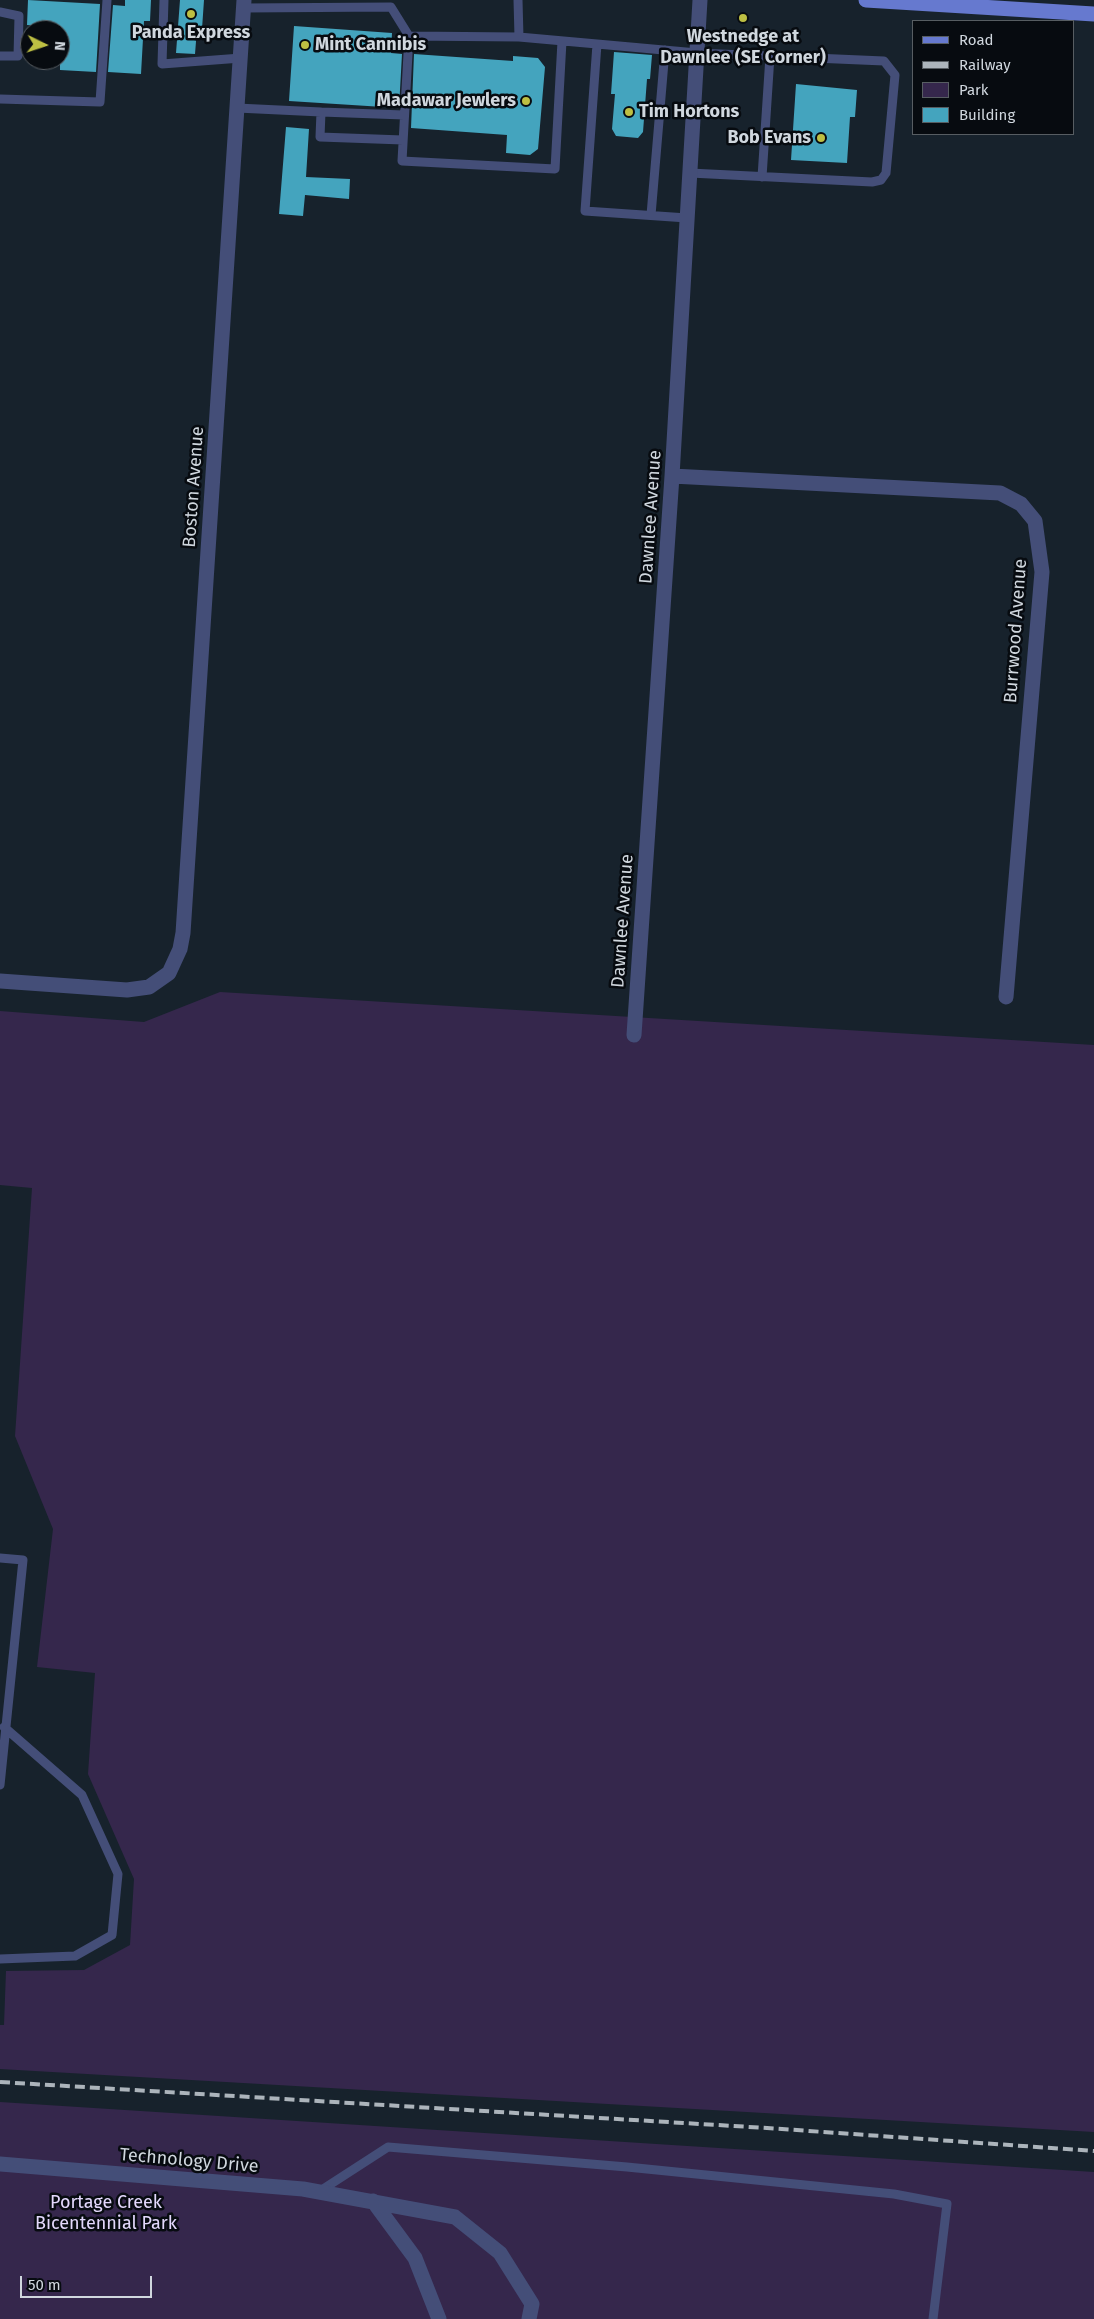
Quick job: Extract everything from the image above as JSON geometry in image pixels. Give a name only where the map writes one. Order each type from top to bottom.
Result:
[{"type":"main road","points":[[866,0],[1094,14]]},
{"type":"street","name":"Dawnlee Avenue","points":[[634,1035],[672,476],[700,0]]},
{"type":"street","name":"Boston Avenue","points":[[0,981],[127,990],[149,987],[169,973],[180,949],[183,933],[244,4]]},
{"type":"street","name":"Burrwood Avenue","points":[[672,476],[1000,493],[1021,504],[1035,521],[1039,539],[1042,572],[1006,997]]},
{"type":"street","name":"Technology Drive","points":[[0,2164],[320,2192],[455,2217],[500,2253],[532,2304],[529,2319]]},
{"type":"street","points":[[373,2201],[415,2258],[439,2319]]},
{"type":"lane","points":[[0,99],[100,102],[107,0]]},
{"type":"lane","points":[[164,0],[162,64],[241,58]]},
{"type":"lane","points":[[518,0],[519,37]]},
{"type":"lane","points":[[244,4],[391,7],[408,36],[402,161],[555,169],[562,41]]},
{"type":"lane","points":[[0,12],[19,16],[18,56],[0,56]]},
{"type":"lane","points":[[408,36],[519,37],[697,53],[884,61],[894,75],[886,173],[881,180],[872,182],[690,172]]},
{"type":"lane","points":[[597,44],[585,211],[687,218]]},
{"type":"lane","points":[[651,215],[665,50]]},
{"type":"lane","points":[[762,177],[770,56]]},
{"type":"lane","points":[[237,108],[404,115]]},
{"type":"lane","points":[[321,112],[320,136],[403,140]]},
{"type":"lane","points":[[0,1558],[23,1560],[4,1727],[0,1785]]},
{"type":"lane","points":[[0,1959],[75,1956],[112,1935],[118,1874],[82,1796],[4,1727]]},
{"type":"lane","points":[[320,2192],[388,2147],[894,2194],[947,2204],[933,2319]]},
{"type":"green space","points":[[220,992],[1094,1045],[1094,2132],[0,2069],[0,2025],[4,2025],[6,1971],[84,1970],[130,1945],[134,1879],[88,1774],[95,1673],[37,1667],[53,1529],[15,1436],[32,1188],[0,1185],[0,1011],[144,1022]]},
{"type":"green space","name":"Portage Creek Bicentennial Park","points":[[0,2102],[1094,2172],[1094,2319],[0,2319]]},
{"type":"building","points":[[28,0],[100,4],[96,72],[60,70],[70,70],[70,20],[27,20]]},
{"type":"building","points":[[125,0],[151,0],[150,21],[144,21],[141,74],[108,72],[113,5],[125,6]]},
{"type":"building","name":"Panda Express","points":[[180,0],[204,0],[202,29],[197,29],[195,54],[176,53]]},
{"type":"building","points":[[294,26],[392,33],[391,53],[402,54],[399,108],[289,101]]},
{"type":"building","name":"Tim Hortons","points":[[614,52],[652,55],[650,79],[647,79],[643,132],[638,138],[616,136],[612,129],[615,94],[611,94]]},
{"type":"building","points":[[414,54],[513,61],[513,56],[538,58],[545,67],[538,149],[530,155],[506,153],[507,135],[411,128]]},
{"type":"building","name":"Bob Evans","points":[[796,84],[857,90],[855,117],[850,117],[847,163],[791,160]]},
{"type":"building","points":[[286,127],[309,129],[306,177],[350,179],[349,199],[305,195],[303,216],[279,214]]},
{"type":"railway","points":[[0,2082],[767,2128],[1094,2151]]},
{"type":"place","name":"Panda Express","points":[[191,14]]},
{"type":"place","name":"Westnedge at Dawnlee (SE Corner)","points":[[743,18]]},
{"type":"place","name":"Mint Cannibis","points":[[305,45]]},
{"type":"place","name":"Madawar Jewlers","points":[[526,101]]},
{"type":"place","name":"Tim Hortons","points":[[629,112]]},
{"type":"place","name":"Bob Evans","points":[[821,138]]}]
